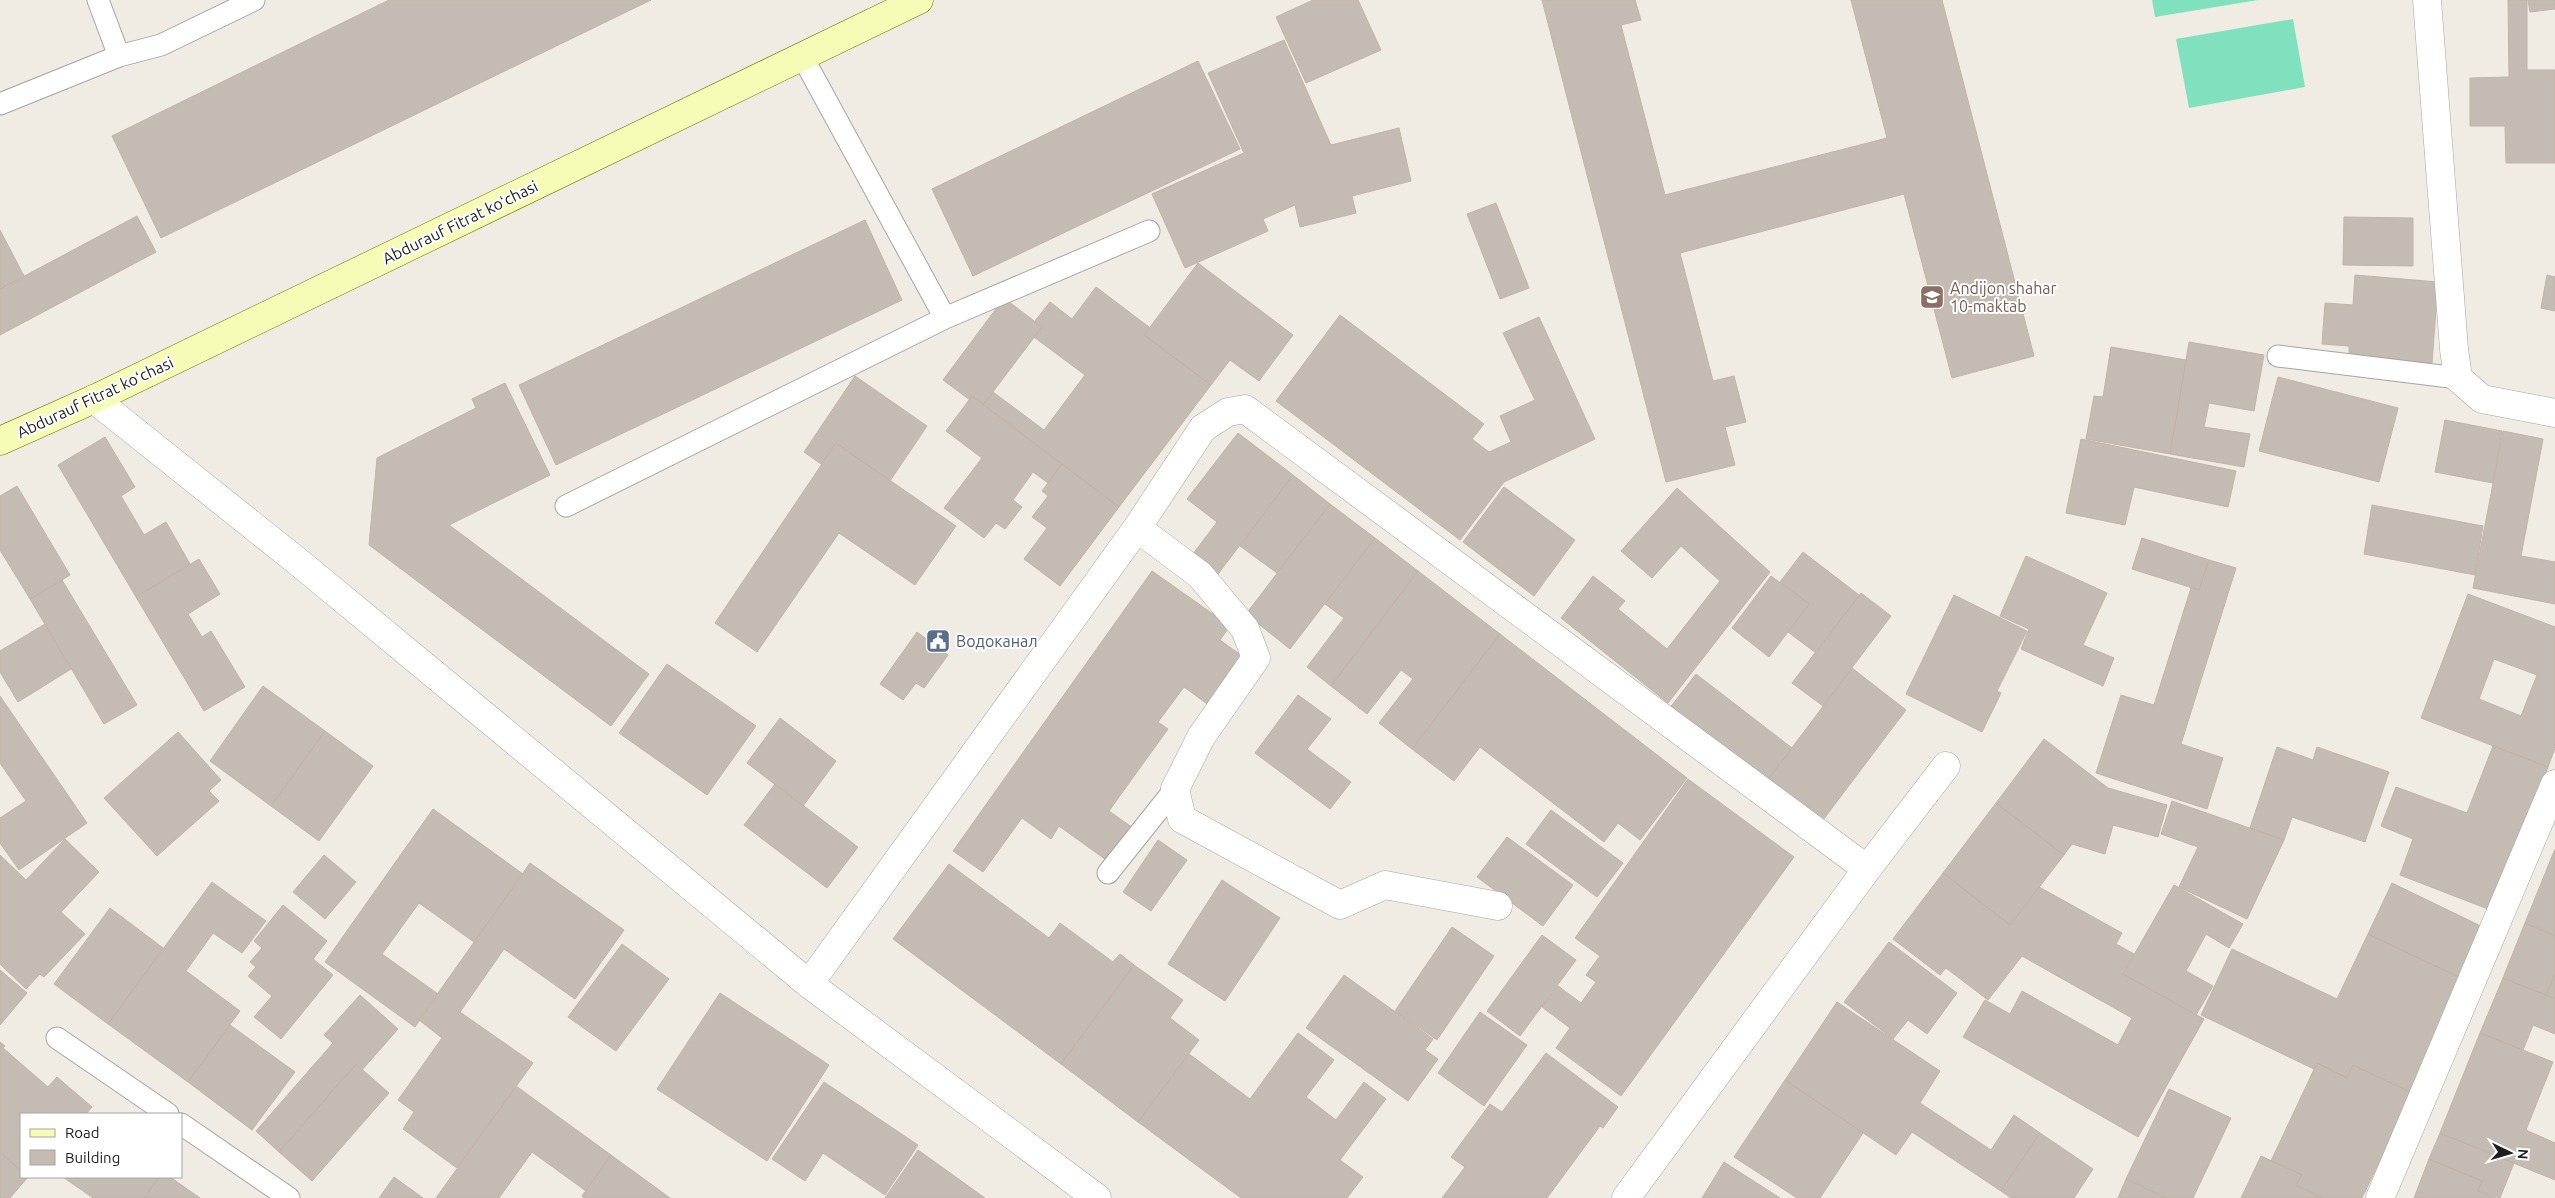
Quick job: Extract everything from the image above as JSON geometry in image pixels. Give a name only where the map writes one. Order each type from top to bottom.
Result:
[{"type":"main road","name":"Abdurauf Fitrat koʻchasi","points":[[0,441],[94,399],[919,0]]},
{"type":"street","points":[[2427,0],[2454,348],[2458,378],[2482,399],[2555,413]]},
{"type":"street","points":[[94,399],[317,578],[809,984],[1097,1198]]},
{"type":"street","points":[[809,984],[1137,528],[1203,428],[1228,412],[1245,409],[1867,869]]},
{"type":"street","points":[[1137,528],[1200,575],[1245,630],[1256,658],[1201,737],[1175,789],[1182,819],[1340,905],[1385,885],[1498,906]]},
{"type":"street","points":[[1626,1198],[1867,869],[1946,766]]},
{"type":"street","points":[[2380,1198],[2555,784]]},
{"type":"lane","points":[[98,0],[119,56]]},
{"type":"lane","points":[[0,104],[119,56],[161,45],[254,0]]},
{"type":"lane","points":[[802,56],[945,318]]},
{"type":"lane","points":[[566,506],[945,318],[1148,231]]},
{"type":"lane","points":[[2278,356],[2458,378]]},
{"type":"lane","points":[[1108,873],[1175,789]]},
{"type":"lane","points":[[57,1038],[167,1113]]},
{"type":"lane","points":[[182,1125],[289,1198]]},
{"type":"green space","points":[[2152,0],[2258,0],[2155,17]]},
{"type":"green space","points":[[2293,19],[2305,87],[2189,108],[2176,39]]},
{"type":"building","points":[[389,0],[651,0],[161,238],[112,136]]},
{"type":"building","points":[[1313,0],[1358,0],[1381,50],[1306,83],[1276,17]]},
{"type":"building","points":[[1542,0],[1635,0],[1641,20],[1621,25],[1665,195],[1887,138],[1851,0],[1942,0],[2034,356],[1952,378],[1904,194],[1680,253],[1713,381],[1734,376],[1746,422],[1725,427],[1735,465],[1666,482]]},
{"type":"building","points":[[2508,0],[2527,0],[2527,70],[2555,70],[2555,163],[2506,163],[2505,126],[2470,126],[2470,78],[2509,77]]},
{"type":"building","points":[[2528,0],[2555,0],[2555,9],[2530,12]]},
{"type":"building","points":[[1284,40],[1331,145],[1399,128],[1411,181],[1352,196],[1356,213],[1300,227],[1295,205],[1263,219],[1268,231],[1185,268],[1152,194],[1244,153],[1208,73]]},
{"type":"building","points":[[1198,61],[1240,149],[973,276],[932,189]]},
{"type":"building","points":[[1496,203],[1529,288],[1500,299],[1467,214]]},
{"type":"building","points":[[137,216],[156,252],[0,335],[0,289]]},
{"type":"building","points":[[2344,217],[2413,218],[2413,266],[2343,265]]},
{"type":"building","points":[[865,220],[902,300],[556,465],[519,385]]},
{"type":"building","points":[[0,230],[24,276],[0,289]]},
{"type":"building","points":[[1198,263],[1293,335],[1259,381],[1230,360],[1211,385],[1144,335]]},
{"type":"building","points":[[2355,275],[2438,282],[2432,363],[2349,357],[2349,346],[2322,344],[2325,303],[2353,305]]},
{"type":"building","points":[[2547,275],[2555,277],[2555,311],[2541,308]]},
{"type":"building","points":[[1096,287],[1149,327],[1144,335],[1211,385],[1119,507],[983,405],[993,392],[1044,430],[1085,375],[1034,337],[1042,327],[1035,321],[1050,302],[1072,319]]},
{"type":"building","points":[[1004,298],[1042,327],[983,405],[972,396],[970,400],[943,380]]},
{"type":"building","points":[[1340,315],[1484,424],[1472,439],[1489,452],[1511,442],[1500,416],[1535,400],[1503,333],[1539,317],[1595,439],[1504,482],[1460,540],[1276,401]]},
{"type":"building","points":[[2189,342],[2264,355],[2254,411],[2209,403],[2204,427],[2250,434],[2244,467],[2170,454]]},
{"type":"building","points":[[2111,347],[2186,360],[2170,454],[2086,439],[2094,396],[2103,397]]},
{"type":"building","points":[[855,376],[927,426],[890,481],[836,443],[821,464],[804,452]]},
{"type":"building","points":[[2278,377],[2398,408],[2379,482],[2259,451]]},
{"type":"building","points":[[505,383],[550,475],[449,525],[649,674],[611,726],[369,545],[377,458],[476,408],[472,399]]},
{"type":"building","points":[[972,396],[1062,464],[1048,483],[1033,472],[1013,500],[1022,507],[1005,529],[996,523],[984,538],[944,508],[982,458],[946,431]]},
{"type":"building","points":[[2445,420],[2502,431],[2493,483],[2435,472]]},
{"type":"building","points":[[2503,431],[2543,439],[2521,556],[2555,562],[2555,604],[2473,588]]},
{"type":"building","points":[[1238,433],[1293,475],[1215,578],[1190,558],[1217,522],[1187,499]]},
{"type":"building","points":[[105,437],[135,487],[121,496],[144,535],[166,522],[190,564],[136,597],[58,465]]},
{"type":"building","points":[[2081,439],[2236,471],[2228,507],[2134,487],[2125,525],[2066,513]]},
{"type":"building","points":[[836,443],[956,526],[915,585],[839,533],[757,652],[715,623]]},
{"type":"building","points":[[1062,464],[1119,507],[1060,586],[1024,559],[1047,528],[1032,517],[1048,496],[1042,491]]},
{"type":"building","points":[[1293,475],[1330,504],[1277,573],[1240,546]]},
{"type":"building","points":[[17,486],[70,575],[30,599],[0,550],[0,496]]},
{"type":"building","points":[[1504,487],[1575,540],[1534,596],[1463,542]]},
{"type":"building","points":[[1677,488],[1770,572],[1668,703],[1561,618],[1593,576],[1625,601],[1618,609],[1667,649],[1720,581],[1681,546],[1652,578],[1621,551]]},
{"type":"building","points":[[1330,504],[1375,538],[1290,649],[1246,614]]},
{"type":"building","points":[[2372,505],[2483,526],[2475,575],[2364,554]]},
{"type":"building","points":[[1375,538],[1418,571],[1331,686],[1307,667],[1344,618],[1325,604]]},
{"type":"building","points":[[2142,538],[2209,560],[2199,590],[2132,569]]},
{"type":"building","points":[[1803,552],[1859,595],[1816,653],[1788,632],[1809,604],[1780,582]]},
{"type":"building","points":[[2026,556],[2107,593],[2083,645],[2114,658],[2103,686],[2021,649],[2029,629],[2000,616]]},
{"type":"building","points":[[199,559],[220,594],[188,614],[202,637],[211,631],[245,687],[204,711],[136,597]]},
{"type":"building","points":[[2209,560],[2236,568],[2181,744],[2223,758],[2207,809],[2096,773],[2121,695],[2154,705],[2191,588],[2199,590]]},
{"type":"building","points":[[1152,571],[1230,626],[1220,640],[1249,661],[1214,709],[1184,687],[1158,722],[1168,729],[1109,811],[1133,828],[1109,862],[1059,826],[1051,839],[1022,818],[983,872],[953,851]]},
{"type":"building","points":[[1418,571],[1500,634],[1412,749],[1379,723],[1413,679],[1401,670],[1367,714],[1331,686]]},
{"type":"building","points":[[1771,576],[1809,604],[1769,657],[1732,628]]},
{"type":"building","points":[[62,580],[137,705],[104,724],[30,599]]},
{"type":"building","points":[[1861,593],[1891,616],[1823,706],[1792,683]]},
{"type":"building","points":[[2468,594],[2555,627],[2555,748],[2548,767],[2421,718]],"holes":[[[2494,659],[2537,675],[2521,716],[2479,699]]]},
{"type":"building","points":[[1954,595],[2027,631],[1997,691],[2001,693],[1982,732],[1906,694]]},
{"type":"building","points":[[45,624],[71,669],[18,702],[0,672],[0,651]]},
{"type":"building","points":[[917,632],[948,655],[924,688],[916,683],[903,700],[880,684]]},
{"type":"building","points":[[1500,634],[1687,778],[1640,840],[1618,823],[1604,842],[1480,747],[1454,781],[1412,749]]},
{"type":"building","points":[[667,664],[756,726],[707,795],[619,733]]},
{"type":"building","points":[[1852,668],[1906,710],[1820,824],[1766,782]]},
{"type":"building","points":[[1696,674],[1792,748],[1766,782],[1669,709]]},
{"type":"building","points":[[263,686],[325,731],[271,806],[210,761]]},
{"type":"building","points":[[1298,695],[1331,719],[1307,749],[1351,782],[1330,809],[1255,753]]},
{"type":"building","points":[[0,696],[87,823],[19,870],[0,843],[0,818],[26,801],[0,763]]},
{"type":"building","points":[[780,718],[836,761],[803,806],[747,763]]},
{"type":"building","points":[[325,731],[373,766],[319,841],[271,806]]},
{"type":"building","points":[[178,732],[221,780],[209,791],[219,801],[157,856],[104,798]]},
{"type":"building","points":[[2044,739],[2108,788],[2167,805],[2158,837],[2113,825],[2105,854],[2072,844],[2064,855],[1996,803]]},
{"type":"building","points":[[2493,746],[2548,767],[2493,911],[2400,875],[2413,839],[2381,826],[2396,787],[2467,813]]},
{"type":"building","points":[[2277,747],[2313,760],[2317,747],[2389,772],[2365,842],[2292,817],[2284,840],[2250,828]]},
{"type":"building","points":[[1688,779],[1794,857],[1621,1096],[1556,1048],[1570,1028],[1542,1007],[1558,986],[1581,1003],[1596,982],[1586,975],[1600,956],[1575,938]]},
{"type":"building","points":[[775,784],[858,847],[827,888],[744,825]]},
{"type":"building","points":[[2172,801],[2284,840],[2247,919],[2179,887],[2198,847],[2161,834]]},
{"type":"building","points":[[1996,803],[2064,855],[2010,925],[1943,873]]},
{"type":"building","points":[[433,809],[523,874],[474,942],[419,903],[382,954],[438,994],[415,1027],[325,962]]},
{"type":"building","points":[[1551,810],[1623,863],[1597,897],[1526,844]]},
{"type":"building","points":[[1507,837],[1573,885],[1543,926],[1477,877]]},
{"type":"building","points":[[65,839],[99,872],[61,912],[85,934],[44,977],[40,974],[26,989],[0,964],[0,855],[26,880]]},
{"type":"building","points":[[1158,840],[1187,860],[1151,911],[1123,892]]},
{"type":"building","points":[[2555,849],[2555,936],[2525,923]]},
{"type":"building","points":[[324,855],[356,882],[325,919],[293,892]]},
{"type":"building","points":[[530,863],[624,930],[575,999],[504,949],[460,1012],[533,1063],[457,1168],[403,1129],[414,1112],[398,1100],[442,1038],[419,1020]]},
{"type":"building","points":[[949,864],[1049,938],[1060,923],[1113,962],[1120,954],[1134,965],[1061,1064],[893,939]]},
{"type":"building","points":[[1943,873],[2010,925],[2039,887],[2122,933],[2116,944],[2134,954],[2123,974],[2204,1019],[2138,1137],[1963,1037],[1985,1000],[2010,1014],[2022,991],[2118,1045],[2132,1018],[2022,956],[1988,1000],[1946,968],[1940,975],[1893,939]]},
{"type":"building","points":[[1222,880],[1280,918],[1225,1001],[1168,964]]},
{"type":"building","points":[[212,882],[266,921],[242,953],[213,933],[186,971],[240,1011],[188,1082],[108,1024]]},
{"type":"building","points":[[2392,883],[2489,930],[2465,980],[2368,934]]},
{"type":"building","points":[[2174,885],[2243,924],[2229,948],[2206,934],[2186,971],[2213,986],[2196,1015],[2123,974]]},
{"type":"building","points":[[283,905],[327,941],[313,959],[333,975],[281,1039],[254,1017],[272,996],[248,976],[256,967],[250,962],[262,948],[254,941]]},
{"type":"building","points":[[110,908],[163,948],[108,1024],[54,984]]},
{"type":"building","points":[[2525,923],[2555,936],[2555,974],[2546,995],[2503,978]]},
{"type":"building","points":[[1452,927],[1494,956],[1437,1040],[1395,1011]]},
{"type":"building","points":[[2368,934],[2465,980],[2412,1093],[2353,1065],[2347,1078],[2317,1063],[2314,1069],[2201,1015],[2232,949],[2337,999]]},
{"type":"building","points":[[1542,935],[1576,960],[1520,1036],[1487,1011]]},
{"type":"building","points":[[1889,942],[1957,993],[1927,1034],[1908,1020],[1893,1039],[1844,1002]]},
{"type":"building","points":[[622,944],[669,979],[616,1051],[568,1017]]},
{"type":"building","points":[[1134,965],[1183,1000],[1170,1018],[1199,1040],[1138,1122],[1061,1064]]},
{"type":"building","points":[[0,970],[27,993],[0,1025]]},
{"type":"building","points":[[2555,974],[2555,999],[2546,995]]},
{"type":"building","points":[[1344,975],[1433,1039],[1425,1050],[1438,1059],[1408,1101],[1306,1028]]},
{"type":"building","points":[[2503,978],[2555,999],[2555,1034],[2533,1025],[2523,1050],[2480,1033]]},
{"type":"building","points":[[720,993],[829,1065],[767,1161],[657,1089]]},
{"type":"building","points":[[360,995],[398,1029],[362,1070],[356,1064],[279,1152],[256,1131],[333,1043],[324,1035]]},
{"type":"building","points":[[1837,1002],[1940,1071],[1920,1103],[1991,1150],[2014,1115],[2040,1133],[2001,1191],[1912,1132],[1896,1155],[1785,1080]]},
{"type":"building","points":[[1480,1012],[1527,1045],[1484,1106],[1438,1073]]},
{"type":"building","points":[[230,1025],[295,1072],[252,1130],[188,1082]]},
{"type":"building","points":[[1298,1033],[1334,1060],[1306,1097],[1336,1120],[1364,1082],[1386,1099],[1340,1160],[1363,1177],[1347,1198],[1241,1198],[1138,1122],[1189,1054],[1250,1099]]},
{"type":"building","points":[[2480,1033],[2553,1062],[2526,1130],[2555,1143],[2555,1180],[2440,1133]]},
{"type":"building","points":[[0,1042],[5,1046],[3,1048],[48,1087],[57,1077],[92,1107],[87,1113],[20,1113],[20,1170],[0,1152]]},
{"type":"building","points":[[1546,1053],[1618,1107],[1603,1128],[1600,1126],[1547,1198],[1442,1198],[1465,1167],[1451,1157],[1490,1104],[1502,1112]]},
{"type":"building","points":[[2317,1063],[2347,1078],[2353,1065],[2412,1093],[2362,1198],[2323,1198],[2296,1185],[2302,1175],[2271,1161]]},
{"type":"building","points":[[356,1064],[389,1093],[312,1181],[279,1152]]},
{"type":"building","points":[[1785,1080],[1863,1133],[1820,1198],[1797,1198],[1734,1157]]},
{"type":"building","points":[[824,1082],[918,1145],[885,1195],[823,1153],[805,1181],[772,1159]]},
{"type":"building","points":[[516,1086],[611,1155],[586,1191],[532,1152],[499,1198],[436,1198]]},
{"type":"building","points":[[2169,1089],[2231,1118],[2193,1198],[2166,1198],[2126,1179]]},
{"type":"building","points":[[2040,1133],[2093,1169],[2074,1198],[2011,1198],[2001,1191]]},
{"type":"building","points":[[2440,1133],[2514,1163],[2500,1198],[2478,1191],[2482,1181],[2429,1159]]},
{"type":"building","points":[[918,1150],[985,1198],[885,1198]]},
{"type":"building","points":[[0,1152],[20,1170],[20,1178],[27,1178],[10,1198],[0,1198]]},
{"type":"building","points":[[611,1155],[670,1198],[584,1198],[582,1196]]},
{"type":"building","points":[[2261,1156],[2302,1175],[2296,1185],[2323,1198],[2241,1198]]},
{"type":"building","points":[[2429,1159],[2482,1181],[2478,1191],[2496,1198],[2414,1198]]},
{"type":"building","points":[[1724,1162],[1780,1198],[1702,1198]]},
{"type":"building","points":[[394,1177],[423,1198],[379,1198]]},
{"type":"building","points":[[64,1178],[158,1178],[144,1198],[93,1198]]},
{"type":"building","points":[[158,1178],[171,1178],[200,1198],[144,1198]]},
{"type":"building","points":[[2126,1179],[2166,1198],[2118,1198]]},
{"type":"place","name":"Andijon shahar 10-maktab","points":[[1932,297]]},
{"type":"place","name":"Водоканал","points":[[938,641]]}]
